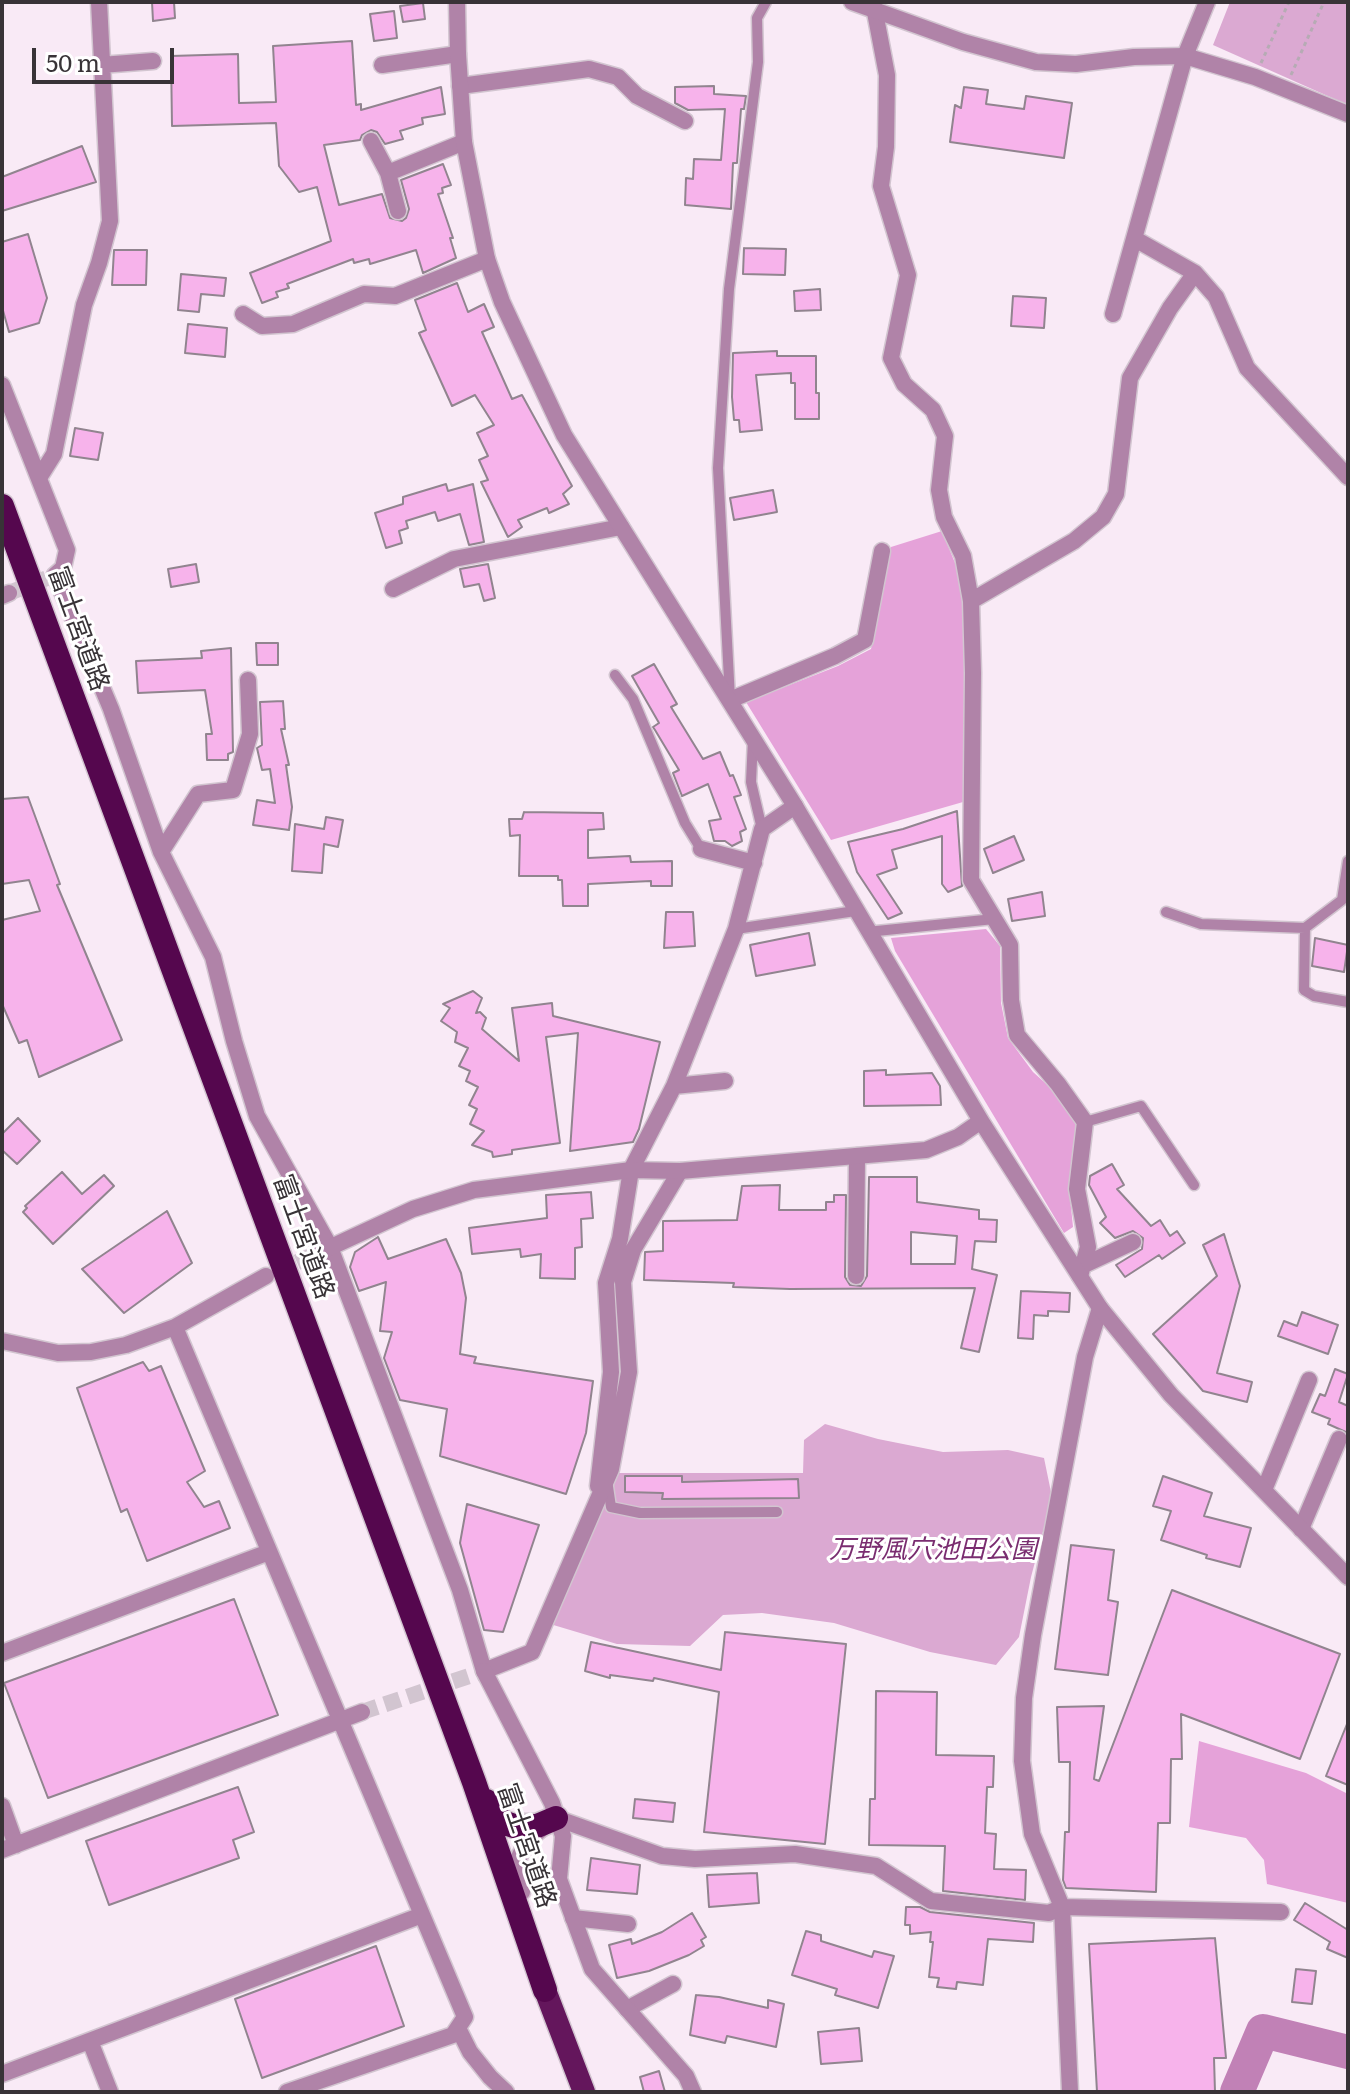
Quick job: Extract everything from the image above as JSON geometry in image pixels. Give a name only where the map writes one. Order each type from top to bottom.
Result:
[{"type":"highway","name":"富士宮道路","points":[[2,506],[474,1782],[545,1990]]},
{"type":"highway","points":[[474,1782],[502,1822],[514,1826],[537,1826],[556,1818]]},
{"type":"highway","points":[[545,1990],[584,2092]]},
{"type":"street","points":[[39,478],[54,454],[84,305],[110,221],[99,2]]},
{"type":"street","points":[[457,2],[464,142],[487,259],[502,302],[564,435],[795,806],[981,1121],[1081,1271],[1100,1308],[1171,1395],[1348,1577]]},
{"type":"street","points":[[852,2],[874,7],[963,42],[1036,62],[1076,64],[1134,57],[1185,56],[1255,77],[1348,114]]},
{"type":"street","points":[[1113,314],[1185,56],[1207,2]]},
{"type":"street","points":[[874,7],[887,75],[886,147],[881,186],[908,275],[891,358],[904,384],[933,410],[945,436],[939,490],[944,517],[963,556],[971,601],[971,880],[1010,945],[1011,1000],[1017,1035],[1085,1122],[1077,1189],[1088,1247],[1081,1271]]},
{"type":"street","points":[[382,65],[458,54]]},
{"type":"street","points":[[101,65],[153,61]]},
{"type":"street","points":[[460,86],[589,69],[618,77],[637,96],[685,121]]},
{"type":"street","points":[[371,141],[388,173],[398,211]]},
{"type":"street","points":[[388,173],[464,142]]},
{"type":"street","points":[[1135,239],[1195,273],[1216,297],[1247,368],[1348,477]]},
{"type":"street","points":[[243,314],[262,326],[293,324],[364,294],[395,296],[487,259]]},
{"type":"street","points":[[971,601],[1074,541],[1103,517],[1116,494],[1130,378],[1170,308],[1195,273]]},
{"type":"street","points":[[2,385],[67,550],[63,568],[55,575],[111,709],[161,852],[213,957],[257,1116],[323,1250],[455,1576],[484,1671],[552,1803],[563,1836],[559,1879],[592,1969],[686,2076],[693,2092]]},
{"type":"street","points":[[393,589],[454,559],[621,527]]},
{"type":"street","points":[[730,700],[835,656],[865,640],[882,551]]},
{"type":"street","points":[[161,852],[198,794],[233,790],[250,734],[248,680]]},
{"type":"street","points":[[596,1503],[611,1372],[606,1283],[620,1239],[631,1170],[674,1086],[736,929],[762,829],[795,806]]},
{"type":"street","points":[[701,849],[754,863]]},
{"type":"street","points":[[674,1086],[725,1081]]},
{"type":"street","points":[[323,1250],[413,1209],[474,1190],[631,1170],[680,1171],[926,1150],[958,1137],[981,1121]]},
{"type":"street","points":[[856,1276],[857,1156]]},
{"type":"street","points":[[484,1671],[532,1652],[607,1478],[629,1372],[623,1282],[633,1250],[680,1171]]},
{"type":"street","points":[[1081,1271],[1133,1242]]},
{"type":"street","points":[[2,1341],[58,1353],[91,1352],[126,1345],[175,1327],[266,1276]]},
{"type":"street","points":[[1070,2092],[1062,1907],[1032,1834],[1022,1761],[1024,1698],[1085,1357],[1100,1308]]},
{"type":"street","points":[[175,1327],[465,2017],[453,2035],[287,2092]]},
{"type":"street","points":[[1264,1490],[1309,1380]]},
{"type":"street","points":[[1301,1529],[1339,1439]]},
{"type":"street","points":[[2,1653],[269,1552]]},
{"type":"street","points":[[2,1806],[9,1848],[362,1712]]},
{"type":"street","points":[[556,1818],[662,1856],[695,1859],[795,1854],[876,1866],[931,1901],[1049,1913],[1062,1907],[1281,1912]]},
{"type":"street","points":[[545,1990],[542,1961],[518,1877],[519,1857],[527,1841],[556,1818]]},
{"type":"street","points":[[2,2074],[422,1915]]},
{"type":"street","points":[[573,1918],[628,1924]]},
{"type":"street","points":[[627,2009],[673,1984]]},
{"type":"street","points":[[458,2028],[470,2052],[506,2092]]},
{"type":"street","points":[[90,2041],[110,2092]]},
{"type":"lane","points":[[730,700],[718,468],[730,275],[758,62],[757,18],[766,2]]},
{"type":"lane","points":[[615,675],[633,699],[685,823],[701,849]]},
{"type":"lane","points":[[753,737],[751,782],[762,829]]},
{"type":"lane","points":[[1166,912],[1201,924],[1305,928],[1342,900],[1348,861]]},
{"type":"lane","points":[[736,929],[855,911]]},
{"type":"lane","points":[[867,932],[994,919]]},
{"type":"lane","points":[[1305,928],[1304,990],[1314,996],[1348,1002]]},
{"type":"lane","points":[[1085,1122],[1141,1106],[1194,1185]]},
{"type":"lane","points":[[607,1478],[611,1507],[640,1513],[777,1512]]},
{"type":"path","points":[[1255,77],[1289,2]]},
{"type":"path","points":[[1285,90],[1324,2]]},
{"type":"green space","points":[[1230,2],[1348,2],[1348,105],[1213,45]]},
{"type":"green space","name":"万野風穴池田公園","points":[[825,1424],[943,1452],[1008,1450],[1044,1458],[1052,1497],[1019,1637],[996,1665],[930,1652],[834,1623],[762,1613],[723,1615],[690,1646],[617,1644],[550,1624],[617,1473],[803,1473],[804,1440]]},
{"type":"shaded area","points":[[942,531],[955,563],[965,602],[963,802],[831,840],[746,702],[838,666],[871,649],[891,547]]},
{"type":"shaded area","points":[[986,929],[1000,946],[1001,1003],[1008,1038],[1033,1072],[1052,1089],[1077,1124],[1069,1187],[1073,1227],[1064,1233],[895,951],[891,938]]},
{"type":"shaded area","points":[[1199,1741],[1306,1773],[1348,1794],[1348,1903],[1267,1884],[1264,1860],[1246,1838],[1189,1827]]},
{"type":"building","points":[[152,2],[174,2],[175,18],[153,21]]},
{"type":"building","points":[[423,3],[425,19],[403,22],[400,6]]},
{"type":"building","points":[[394,11],[397,38],[374,41],[370,14]]},
{"type":"building","points":[[352,41],[356,105],[361,104],[361,110],[441,87],[445,114],[422,118],[423,124],[400,131],[403,139],[385,144],[377,132],[371,130],[360,140],[324,145],[339,205],[382,194],[390,218],[402,221],[409,209],[401,180],[443,164],[451,185],[442,188],[443,193],[438,194],[453,238],[450,238],[456,258],[423,273],[416,250],[370,264],[369,259],[354,263],[353,259],[287,284],[289,288],[276,292],[278,297],[262,303],[250,273],[331,241],[317,187],[299,192],[279,166],[276,123],[172,126],[171,56],[238,54],[239,103],[276,102],[273,46]]},
{"type":"building","points":[[714,86],[714,94],[746,96],[744,109],[741,109],[737,163],[733,163],[731,209],[685,205],[686,178],[693,179],[694,159],[721,160],[725,109],[688,110],[675,103],[675,87]]},
{"type":"building","points":[[964,87],[988,90],[986,104],[1024,109],[1026,96],[1072,103],[1064,158],[950,142],[955,105],[961,108]]},
{"type":"building","points":[[82,146],[96,182],[2,211],[2,177]]},
{"type":"building","points":[[28,234],[47,298],[39,323],[9,332],[2,307],[2,242]]},
{"type":"building","points":[[744,248],[786,249],[785,275],[743,274]]},
{"type":"building","points":[[114,250],[147,250],[146,285],[112,285]]},
{"type":"building","points":[[181,274],[226,278],[224,296],[201,294],[199,312],[178,310]]},
{"type":"building","points":[[457,283],[468,312],[484,304],[494,327],[482,332],[512,399],[522,395],[572,486],[563,494],[569,504],[549,513],[547,508],[518,520],[522,527],[508,537],[481,482],[488,480],[479,460],[488,456],[477,433],[494,425],[475,395],[452,406],[419,333],[426,330],[415,300]]},
{"type":"building","points":[[820,289],[821,310],[795,311],[794,291]]},
{"type":"building","points":[[1013,296],[1046,298],[1044,328],[1011,326]]},
{"type":"building","points":[[188,324],[227,328],[225,357],[185,353]]},
{"type":"building","points":[[777,351],[777,356],[816,356],[819,419],[795,419],[795,383],[791,383],[791,373],[756,375],[762,430],[740,432],[739,420],[734,420],[733,353]]},
{"type":"building","points":[[75,428],[103,433],[98,460],[70,456]]},
{"type":"building","points":[[446,484],[448,491],[473,484],[484,542],[469,545],[460,514],[438,521],[435,512],[406,521],[408,528],[399,531],[402,543],[386,548],[375,513],[403,504],[403,497]]},
{"type":"building","points":[[773,490],[777,512],[734,520],[730,498]]},
{"type":"building","points":[[196,564],[199,582],[171,587],[168,569]]},
{"type":"building","points":[[488,564],[495,598],[484,601],[479,584],[464,587],[460,569]]},
{"type":"building","points":[[256,643],[278,643],[278,665],[257,665]]},
{"type":"building","points":[[231,648],[233,752],[228,754],[228,760],[207,760],[206,734],[212,734],[205,690],[138,693],[136,661],[202,658],[201,651]]},
{"type":"building","points":[[654,664],[677,704],[671,707],[703,759],[720,752],[730,776],[733,775],[741,795],[734,797],[746,829],[740,832],[742,841],[732,846],[725,841],[714,841],[709,821],[721,819],[708,784],[682,796],[673,773],[679,770],[653,727],[659,723],[632,676]]},
{"type":"building","points":[[283,701],[285,729],[281,729],[289,765],[286,765],[292,807],[289,830],[253,825],[257,800],[275,803],[270,769],[262,770],[257,748],[262,745],[260,702]]},
{"type":"building","points":[[28,797],[60,884],[57,885],[122,1040],[39,1077],[27,1040],[19,1043],[2,1004],[2,920],[40,911],[29,880],[2,884],[2,799]]},
{"type":"building","points":[[957,811],[962,886],[948,892],[942,884],[942,836],[892,850],[897,868],[877,875],[902,913],[888,919],[857,872],[848,842],[903,829]]},
{"type":"building","points":[[524,812],[603,813],[604,829],[588,830],[588,858],[630,856],[631,862],[672,861],[672,886],[651,886],[651,881],[588,884],[588,906],[563,906],[562,880],[558,880],[558,876],[519,876],[520,835],[510,836],[509,819],[522,819]]},
{"type":"building","points":[[326,817],[343,820],[338,847],[324,844],[322,873],[292,871],[295,824],[324,829]]},
{"type":"building","points":[[1014,836],[1024,860],[993,873],[984,849]]},
{"type":"building","points":[[1042,892],[1045,916],[1012,921],[1008,899]]},
{"type":"building","points":[[666,912],[693,912],[695,946],[664,948]]},
{"type":"building","points":[[809,933],[815,965],[756,976],[750,945]]},
{"type":"building","points":[[1315,938],[1348,945],[1344,972],[1312,966]]},
{"type":"building","points":[[473,991],[482,998],[476,1013],[480,1012],[486,1018],[482,1029],[519,1061],[512,1008],[552,1003],[553,1016],[660,1042],[639,1129],[633,1142],[570,1151],[578,1033],[546,1037],[560,1143],[512,1150],[512,1154],[493,1157],[492,1152],[472,1145],[484,1131],[470,1124],[477,1109],[469,1105],[478,1087],[466,1081],[470,1071],[459,1066],[468,1048],[455,1042],[457,1032],[441,1021],[450,1008],[443,1004]]},
{"type":"building","points":[[886,1070],[886,1075],[932,1073],[940,1086],[941,1105],[864,1106],[864,1071]]},
{"type":"building","points":[[18,1118],[40,1141],[17,1164],[2,1150],[2,1134]]},
{"type":"building","points":[[1112,1164],[1124,1185],[1117,1189],[1151,1226],[1160,1220],[1170,1236],[1177,1231],[1185,1243],[1162,1259],[1159,1255],[1125,1277],[1116,1265],[1142,1249],[1143,1238],[1133,1231],[1115,1238],[1100,1223],[1106,1217],[1089,1185],[1090,1176]]},
{"type":"building","points":[[62,1172],[82,1194],[104,1175],[114,1186],[53,1244],[23,1212],[27,1208],[25,1206]]},
{"type":"building","points":[[869,1177],[917,1177],[917,1202],[979,1210],[979,1219],[997,1220],[996,1242],[975,1241],[972,1269],[997,1275],[979,1352],[961,1348],[975,1288],[790,1289],[733,1287],[734,1283],[644,1280],[645,1252],[663,1251],[663,1221],[737,1220],[742,1186],[780,1185],[779,1210],[826,1210],[826,1202],[834,1202],[834,1195],[846,1195],[845,1277],[850,1285],[861,1286],[867,1276]],"holes":[[[911,1232],[957,1236],[955,1264],[911,1264]]]},
{"type":"building","points":[[591,1192],[593,1218],[581,1219],[582,1247],[575,1248],[575,1279],[540,1278],[541,1254],[521,1257],[520,1249],[472,1254],[469,1228],[547,1218],[546,1195]]},
{"type":"building","points":[[167,1211],[192,1263],[124,1313],[82,1269]]},
{"type":"building","points":[[1224,1234],[1240,1286],[1217,1373],[1252,1382],[1247,1402],[1203,1391],[1153,1334],[1217,1276],[1203,1245]]},
{"type":"building","points":[[378,1237],[388,1259],[446,1239],[461,1273],[466,1298],[460,1354],[476,1357],[474,1363],[593,1381],[586,1433],[566,1494],[440,1456],[447,1409],[400,1400],[384,1358],[392,1332],[380,1331],[386,1282],[359,1291],[350,1267],[355,1252]]},
{"type":"building","points":[[1021,1291],[1070,1293],[1069,1312],[1048,1311],[1048,1316],[1034,1315],[1033,1339],[1018,1338]]},
{"type":"building","points":[[1302,1312],[1338,1325],[1328,1354],[1278,1336],[1284,1321],[1297,1326]]},
{"type":"building","points":[[143,1362],[149,1371],[161,1366],[205,1471],[187,1482],[204,1507],[219,1501],[230,1528],[147,1561],[127,1509],[121,1512],[77,1388]]},
{"type":"building","points":[[1335,1369],[1348,1374],[1339,1402],[1348,1406],[1348,1433],[1328,1424],[1330,1419],[1312,1412],[1320,1394],[1325,1396]]},
{"type":"building","points":[[625,1476],[682,1476],[682,1482],[798,1479],[799,1498],[662,1499],[663,1493],[625,1492]]},
{"type":"building","points":[[1163,1476],[1212,1493],[1204,1516],[1251,1528],[1240,1567],[1206,1558],[1207,1555],[1161,1540],[1171,1511],[1153,1506]]},
{"type":"building","points":[[467,1504],[539,1525],[503,1632],[484,1630],[460,1543]]},
{"type":"building","points":[[1071,1545],[1114,1550],[1108,1600],[1118,1602],[1108,1675],[1055,1669]]},
{"type":"building","points":[[1172,1590],[1340,1654],[1300,1759],[1181,1714],[1182,1759],[1171,1759],[1170,1823],[1158,1823],[1156,1892],[1066,1888],[1063,1880],[1065,1832],[1069,1832],[1070,1762],[1059,1762],[1057,1707],[1104,1706],[1094,1779],[1099,1781]]},
{"type":"building","points":[[234,1599],[278,1715],[48,1798],[4,1683]]},
{"type":"building","points":[[725,1632],[846,1644],[825,1844],[704,1832],[719,1692],[654,1678],[653,1681],[610,1675],[610,1678],[585,1671],[591,1642],[721,1670]]},
{"type":"building","points":[[876,1691],[937,1692],[936,1755],[994,1756],[993,1787],[987,1787],[985,1833],[996,1834],[994,1869],[1026,1870],[1025,1900],[943,1891],[945,1846],[869,1845],[870,1799],[875,1799]]},
{"type":"building","points":[[1348,1724],[1348,1785],[1326,1776]]},
{"type":"building","points":[[238,1787],[254,1832],[233,1840],[239,1858],[109,1905],[86,1841]]},
{"type":"building","points":[[635,1799],[675,1803],[673,1822],[633,1818]]},
{"type":"building","points":[[591,1858],[640,1865],[637,1894],[587,1890]]},
{"type":"building","points":[[757,1873],[759,1903],[709,1907],[707,1875]]},
{"type":"building","points":[[1305,1903],[1348,1930],[1348,1958],[1327,1949],[1330,1942],[1294,1920]]},
{"type":"building","points":[[906,1907],[1034,1923],[1033,1942],[988,1939],[983,1985],[957,1982],[956,1989],[937,1987],[939,1978],[929,1977],[933,1942],[930,1942],[931,1932],[910,1934],[910,1925],[905,1925]]},
{"type":"building","points":[[692,1913],[706,1937],[701,1940],[704,1946],[649,1971],[617,1978],[609,1945],[631,1939],[632,1944],[662,1932]]},
{"type":"building","points":[[806,1931],[821,1935],[821,1941],[872,1957],[874,1951],[894,1956],[878,2008],[835,1995],[837,1989],[792,1975]]},
{"type":"building","points":[[1215,1938],[1226,2058],[1214,2058],[1215,2092],[1097,2092],[1089,1944]]},
{"type":"building","points":[[376,1946],[404,2026],[262,2078],[235,1999]]},
{"type":"building","points":[[1296,1969],[1316,1971],[1312,2004],[1292,2002]]},
{"type":"building","points":[[696,1995],[768,2008],[768,2000],[784,2004],[776,2047],[727,2036],[725,2043],[690,2035]]},
{"type":"building","points":[[859,2028],[862,2061],[821,2064],[818,2032]]},
{"type":"building","points":[[659,2071],[665,2092],[644,2092],[640,2077]]},
{"type":"waterway","points":[[1237,2092],[1263,2031],[1348,2052]]},
{"type":"tunnel","points":[[9,593],[55,575]]},
{"type":"tunnel","points":[[275,1272],[316,1254]]},
{"type":"tunnel","points":[[362,1712],[484,1671]]}]
